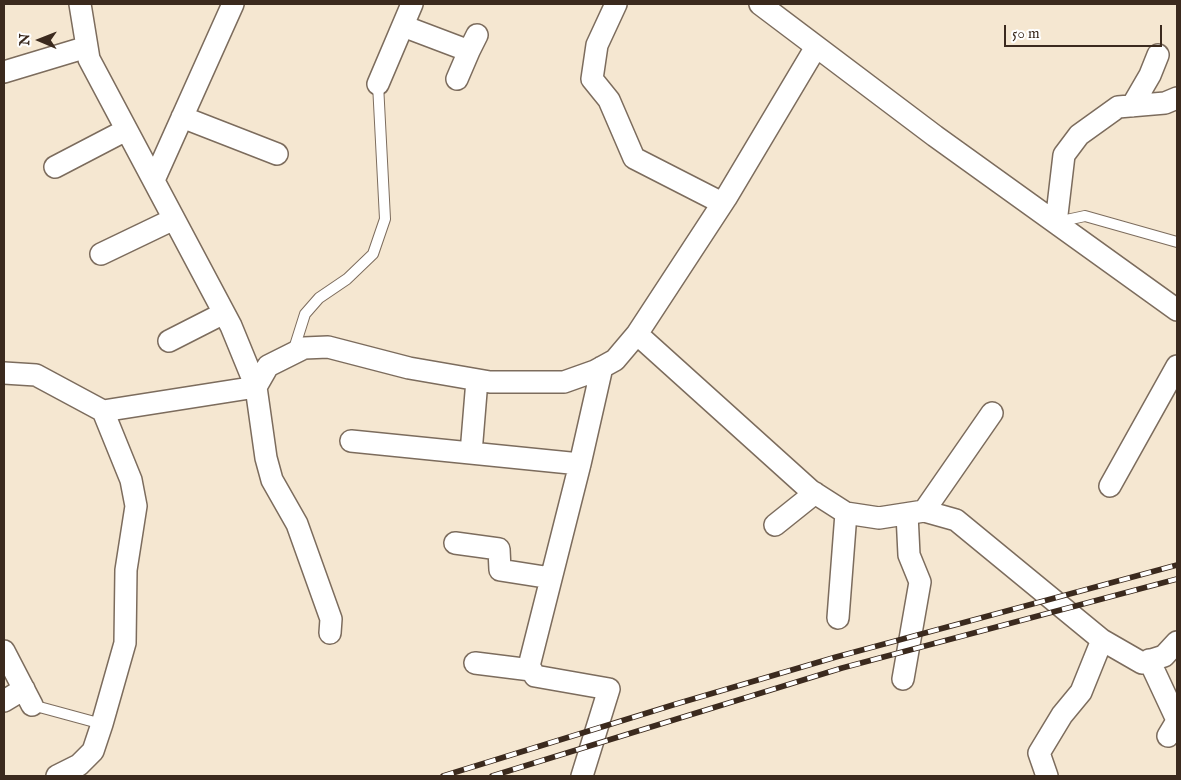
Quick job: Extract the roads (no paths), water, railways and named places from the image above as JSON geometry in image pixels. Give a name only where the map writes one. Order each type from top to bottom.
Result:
[{"type":"street","points":[[80,4],[89,59],[224,313],[256,387],[266,458],[272,480],[297,524],[330,619],[330,633]]},
{"type":"street","points":[[154,180],[233,4]]},
{"type":"street","points":[[378,84],[412,4]]},
{"type":"street","points":[[616,4],[597,45],[592,79],[609,100],[634,158],[722,203]]},
{"type":"street","points":[[760,4],[816,47],[1177,310]]},
{"type":"street","points":[[402,26],[473,43],[457,79]]},
{"type":"street","points":[[4,72],[87,46]]},
{"type":"street","points":[[256,387],[268,366],[304,348],[328,347],[410,368],[490,382],[564,382],[615,360],[637,334],[722,203],[816,47]]},
{"type":"street","points":[[1132,106],[1150,75],[1158,55]]},
{"type":"street","points":[[1056,223],[1064,155],[1079,135],[1118,106],[1165,104],[1177,98]]},
{"type":"street","points":[[182,117],[276,154]]},
{"type":"street","points":[[55,167],[126,130]]},
{"type":"street","points":[[101,254],[174,219]]},
{"type":"street","points":[[169,341],[224,313]]},
{"type":"street","points":[[637,334],[815,493],[846,513],[879,518],[916,513],[956,520],[1102,640],[1142,662],[1164,656],[1177,642]]},
{"type":"street","points":[[582,776],[608,689],[535,676],[529,666],[580,464],[602,366]]},
{"type":"street","points":[[1110,486],[1177,366]]},
{"type":"street","points":[[4,373],[36,374],[103,411],[256,387]]},
{"type":"street","points":[[471,453],[477,380]]},
{"type":"street","points":[[57,776],[79,765],[92,751],[102,724],[125,643],[126,570],[136,506],[131,480],[103,411]]},
{"type":"street","points":[[903,679],[920,582],[909,555],[916,513],[992,413]]},
{"type":"street","points":[[351,441],[580,464]]},
{"type":"street","points":[[775,525],[815,493]]},
{"type":"street","points":[[838,618],[846,513]]},
{"type":"street","points":[[455,543],[499,549],[500,570],[551,578]]},
{"type":"street","points":[[1047,776],[1039,753],[1062,715],[1081,692],[1102,640]]},
{"type":"street","points":[[4,651],[28,697],[4,701]]},
{"type":"street","points":[[1149,660],[1174,726]]},
{"type":"street","points":[[475,663],[531,670]]},
{"type":"lane","points":[[293,353],[305,314],[319,298],[347,279],[373,254],[384,219],[378,84]]},
{"type":"lane","points":[[1056,223],[1085,216],[1177,242]]},
{"type":"lane","points":[[28,697],[102,724]]},
{"type":"railway","points":[[443,776],[836,657],[1177,565]]},
{"type":"railway","points":[[492,776],[842,668],[1177,579]]}]
